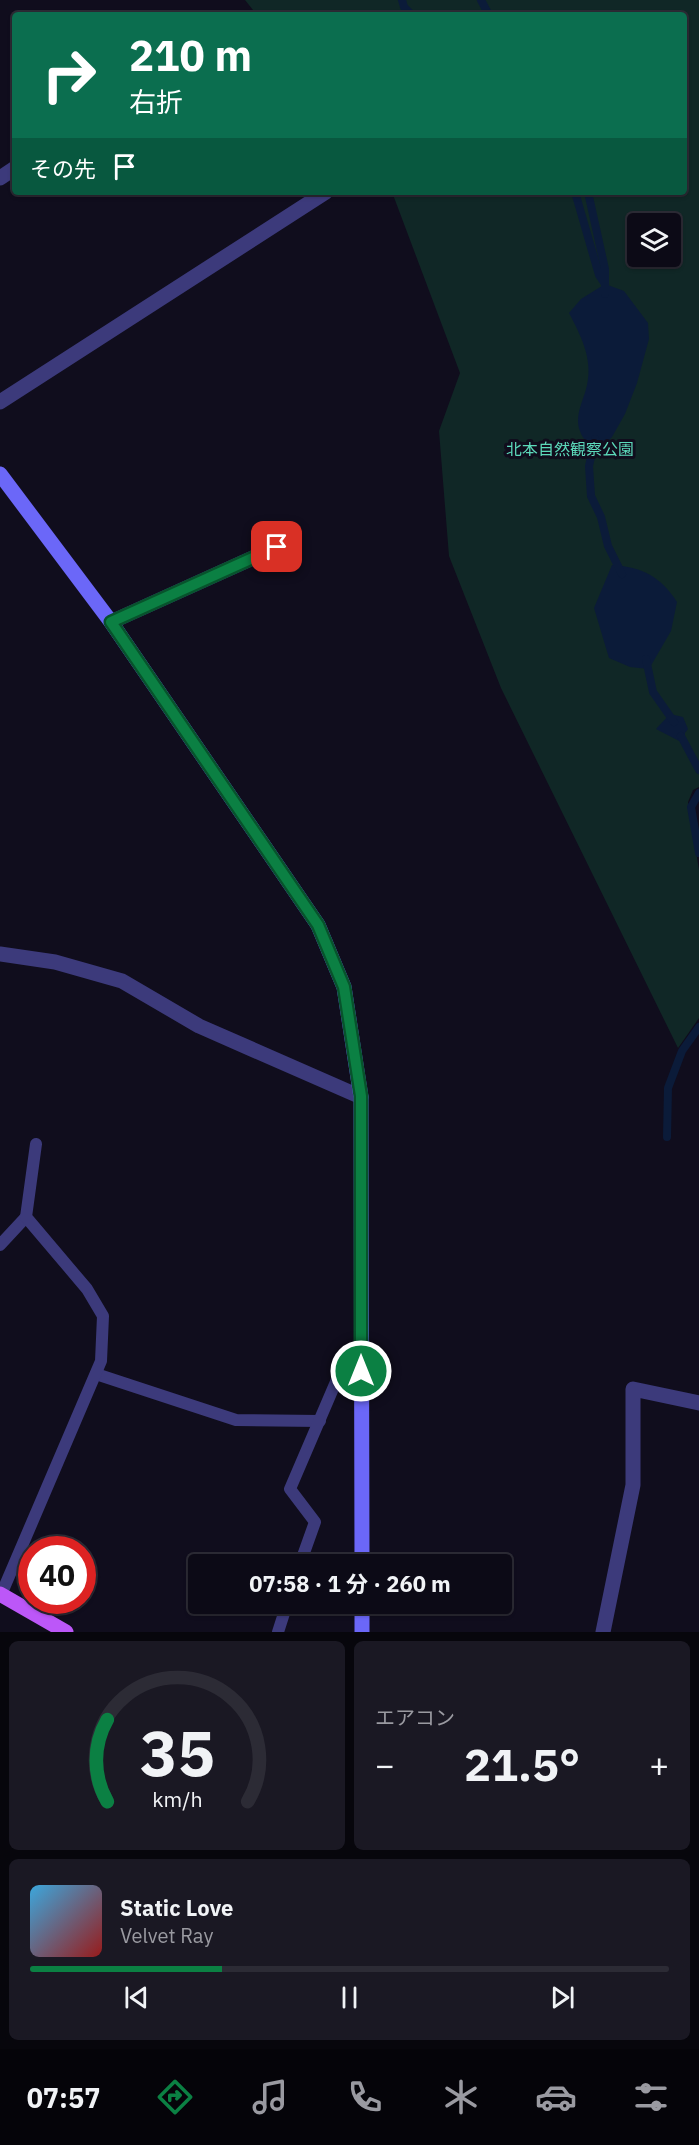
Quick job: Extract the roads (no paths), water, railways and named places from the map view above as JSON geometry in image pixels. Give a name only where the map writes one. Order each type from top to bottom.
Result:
[{"type":"main road","points":[[0,1595],[66,1632]]},
{"type":"street","points":[[0,402],[321,195]]},
{"type":"street","points":[[0,474],[111,622],[318,925],[344,987],[361,1096],[362,1554]]},
{"type":"street","points":[[111,622],[277,547]]},
{"type":"street","points":[[0,954],[55,962],[122,981],[199,1026],[361,1096]]},
{"type":"street","points":[[603,1632],[633,1485],[633,1389],[699,1403]]},
{"type":"street","points":[[362,1614],[362,1632]]},
{"type":"lane","points":[[0,1245],[26,1217],[36,1144]]},
{"type":"lane","points":[[0,1595],[101,1361],[103,1317],[87,1289],[26,1217]]},
{"type":"lane","points":[[303,1554],[315,1521],[290,1489],[338,1377],[361,1371]]},
{"type":"lane","points":[[96,1374],[236,1420],[320,1421]]},
{"type":"lane","points":[[278,1632],[284,1614]]},
{"type":"water","points":[[605,284],[624,291],[648,323],[649,339],[637,383],[625,414],[612,437],[597,453],[583,437],[578,425],[587,385],[588,366],[582,339],[569,313],[581,299]]},
{"type":"water","points":[[612,565],[632,568],[657,579],[677,602],[671,631],[649,669],[630,667],[609,658],[594,608]]},
{"type":"water","points":[[670,714],[683,717],[688,729],[685,733],[685,744],[656,729]]},
{"type":"waterway","points":[[402,0],[409,12]]},
{"type":"waterway","points":[[481,0],[487,12]]},
{"type":"waterway","points":[[576,195],[599,275],[605,284]]},
{"type":"waterway","points":[[589,195],[605,269],[605,294]]},
{"type":"waterway","points":[[595,439],[589,466],[591,496],[601,517],[608,546],[622,574]]},
{"type":"waterway","points":[[646,659],[653,692],[674,722]]},
{"type":"waterway","points":[[681,736],[699,770]]},
{"type":"waterway","points":[[699,793],[691,807],[699,853]]},
{"type":"waterway","points":[[667,1137],[668,1088],[682,1051],[699,1027]]},
{"type":"park label","name":"北本自然観察公園","points":[[570,449]]}]
